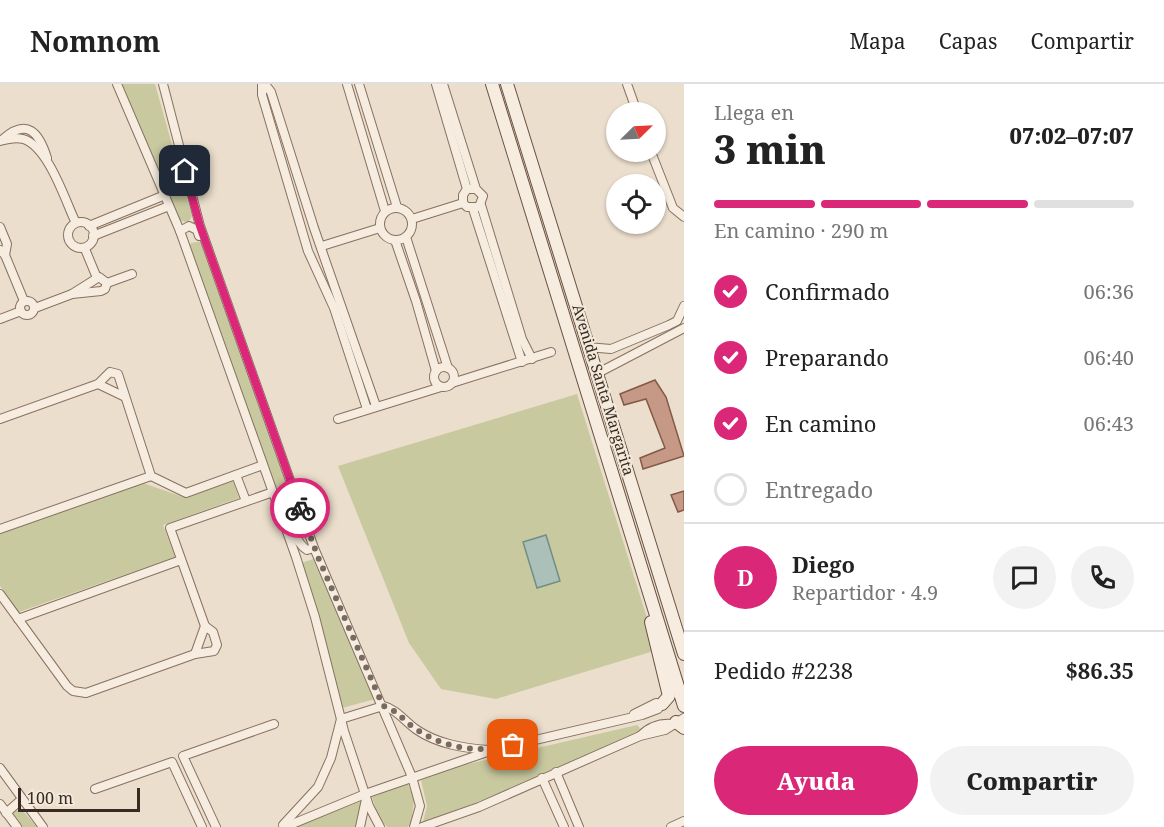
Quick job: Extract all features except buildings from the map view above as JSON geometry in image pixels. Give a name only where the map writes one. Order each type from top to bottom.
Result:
[{"type":"main road","name":"Avenida Santa Margarita","points":[[492,84],[683,700]]},
{"type":"main road","name":"Avenida Santa Margarita","points":[[507,84],[684,654]]},
{"type":"main road","points":[[549,263],[554,261],[558,264],[569,297],[575,307]]},
{"type":"main road","points":[[569,331],[585,369],[596,374]]},
{"type":"main road","points":[[642,567],[652,568],[666,598]]},
{"type":"main road","points":[[646,580],[644,597],[669,696],[663,704]]},
{"type":"street","points":[[163,84],[190,193],[314,548],[412,777],[420,806],[414,827]]},
{"type":"street","points":[[264,84],[272,92],[305,240],[313,262],[342,321],[376,406]]},
{"type":"street","points":[[347,84],[385,212]]},
{"type":"street","points":[[359,84],[397,207],[408,213],[412,219],[410,232],[406,237],[395,240],[386,237],[380,228],[380,222],[385,212],[397,207]]},
{"type":"street","points":[[436,84],[445,100]]},
{"type":"street","points":[[443,84],[445,100],[472,189],[483,195],[477,207],[499,276],[522,339],[532,359]]},
{"type":"street","points":[[627,84],[633,102]]},
{"type":"street","points":[[117,86],[180,231],[273,492],[315,617],[341,719],[365,796],[380,827]]},
{"type":"street","points":[[359,121],[369,118]]},
{"type":"street","points":[[1,141],[19,129],[32,131],[41,140],[75,221]]},
{"type":"street","points":[[284,148],[326,258],[367,409]]},
{"type":"street","points":[[655,162],[669,201],[673,208],[684,217]]},
{"type":"street","points":[[463,203],[463,195],[472,189]]},
{"type":"street","points":[[88,226],[165,195]]},
{"type":"street","points":[[412,219],[463,203],[477,207]]},
{"type":"street","points":[[93,236],[169,206]]},
{"type":"street","points":[[75,221],[83,221],[93,236],[92,244],[84,249],[76,247],[71,240],[69,230],[75,221]]},
{"type":"street","points":[[180,231],[189,226],[197,230],[208,257],[212,260]]},
{"type":"street","points":[[0,227],[7,244],[3,253],[24,301],[21,311]]},
{"type":"street","points":[[322,246],[380,228]]},
{"type":"street","points":[[305,240],[311,235],[318,236]]},
{"type":"street","points":[[406,237],[448,368],[454,374],[452,383]]},
{"type":"street","points":[[395,240],[416,301],[436,371],[434,380],[441,387]]},
{"type":"street","points":[[84,249],[97,278]]},
{"type":"street","points":[[313,262],[326,258]]},
{"type":"street","points":[[107,283],[132,274]]},
{"type":"street","points":[[499,276],[522,362]]},
{"type":"street","points":[[21,311],[25,315],[30,315],[35,308],[72,294],[97,278],[101,277],[107,283]]},
{"type":"street","points":[[72,294],[101,291],[105,289],[107,283]]},
{"type":"street","points":[[416,301],[427,298]]},
{"type":"street","points":[[24,301],[30,301],[35,308]]},
{"type":"street","points":[[587,347],[611,349],[664,327],[677,321],[684,306]]},
{"type":"street","points":[[0,319],[21,311]]},
{"type":"street","points":[[664,327],[668,336]]},
{"type":"street","points":[[596,374],[684,328]]},
{"type":"street","points":[[338,419],[551,352]]},
{"type":"street","points":[[436,371],[448,368]]},
{"type":"street","points":[[0,419],[98,384],[110,372],[118,374],[123,396],[151,476],[186,493],[263,465]]},
{"type":"street","points":[[98,384],[123,396]]},
{"type":"street","points":[[236,474],[246,501]]},
{"type":"street","points":[[0,529],[151,476]]},
{"type":"street","points":[[0,594],[68,686],[77,693],[86,693],[195,654],[203,655],[217,647],[213,632],[205,626],[170,528],[273,492]]},
{"type":"street","points":[[281,516],[290,523],[303,548],[307,550],[314,548]]},
{"type":"street","points":[[18,619],[181,560]]},
{"type":"street","points":[[195,654],[205,626]]},
{"type":"street","points":[[283,827],[412,777],[493,750],[657,709],[663,704]]},
{"type":"street","points":[[341,719],[383,706],[395,711],[417,730],[438,740],[458,747],[493,750]]},
{"type":"street","points":[[636,714],[643,735]]},
{"type":"street","points":[[283,827],[318,787],[331,758],[341,719]]},
{"type":"street","points":[[422,827],[479,807],[643,735],[665,730],[679,723]]},
{"type":"street","points":[[216,827],[183,756],[274,724]]},
{"type":"street","points":[[95,789],[172,762],[202,827]]},
{"type":"street","points":[[0,768],[43,827]]},
{"type":"street","points":[[556,772],[579,827]]},
{"type":"street","points":[[542,778],[564,827]]},
{"type":"street","points":[[360,827],[365,796]]},
{"type":"street","points":[[6,813],[22,799]]},
{"type":"street","points":[[0,804],[16,827]]},
{"type":"street","points":[[671,827],[684,821]]},
{"type":"green space","points":[[122,84],[155,84],[192,216],[188,223],[180,220]]},
{"type":"green space","points":[[203,241],[298,506],[284,514],[189,247],[191,243]]},
{"type":"green space","points":[[577,394],[657,650],[496,699],[441,689],[409,643],[338,466]]},
{"type":"green space","points":[[233,481],[239,498],[163,525],[175,557],[19,612],[0,586],[0,534],[143,483],[186,498]]},
{"type":"green space","points":[[313,559],[375,699],[342,708],[301,563]]},
{"type":"green space","points":[[637,725],[640,728],[637,732],[480,801],[423,822],[427,806],[421,780],[459,766]]},
{"type":"green space","points":[[408,784],[414,800],[411,824],[407,827],[387,827],[378,816],[372,797]]},
{"type":"green space","points":[[362,801],[355,827],[295,827]]},
{"type":"green space","points":[[15,810],[24,812],[37,827],[22,827],[13,815]]},
{"type":"shaded area","points":[[546,535],[560,581],[537,588],[523,542]]},
{"type":"way so far","points":[[300,508],[345,622],[383,706],[395,711],[417,730],[447,744],[493,750],[513,745]]},
{"type":"route","points":[[185,171],[200,226],[300,508]]}]
